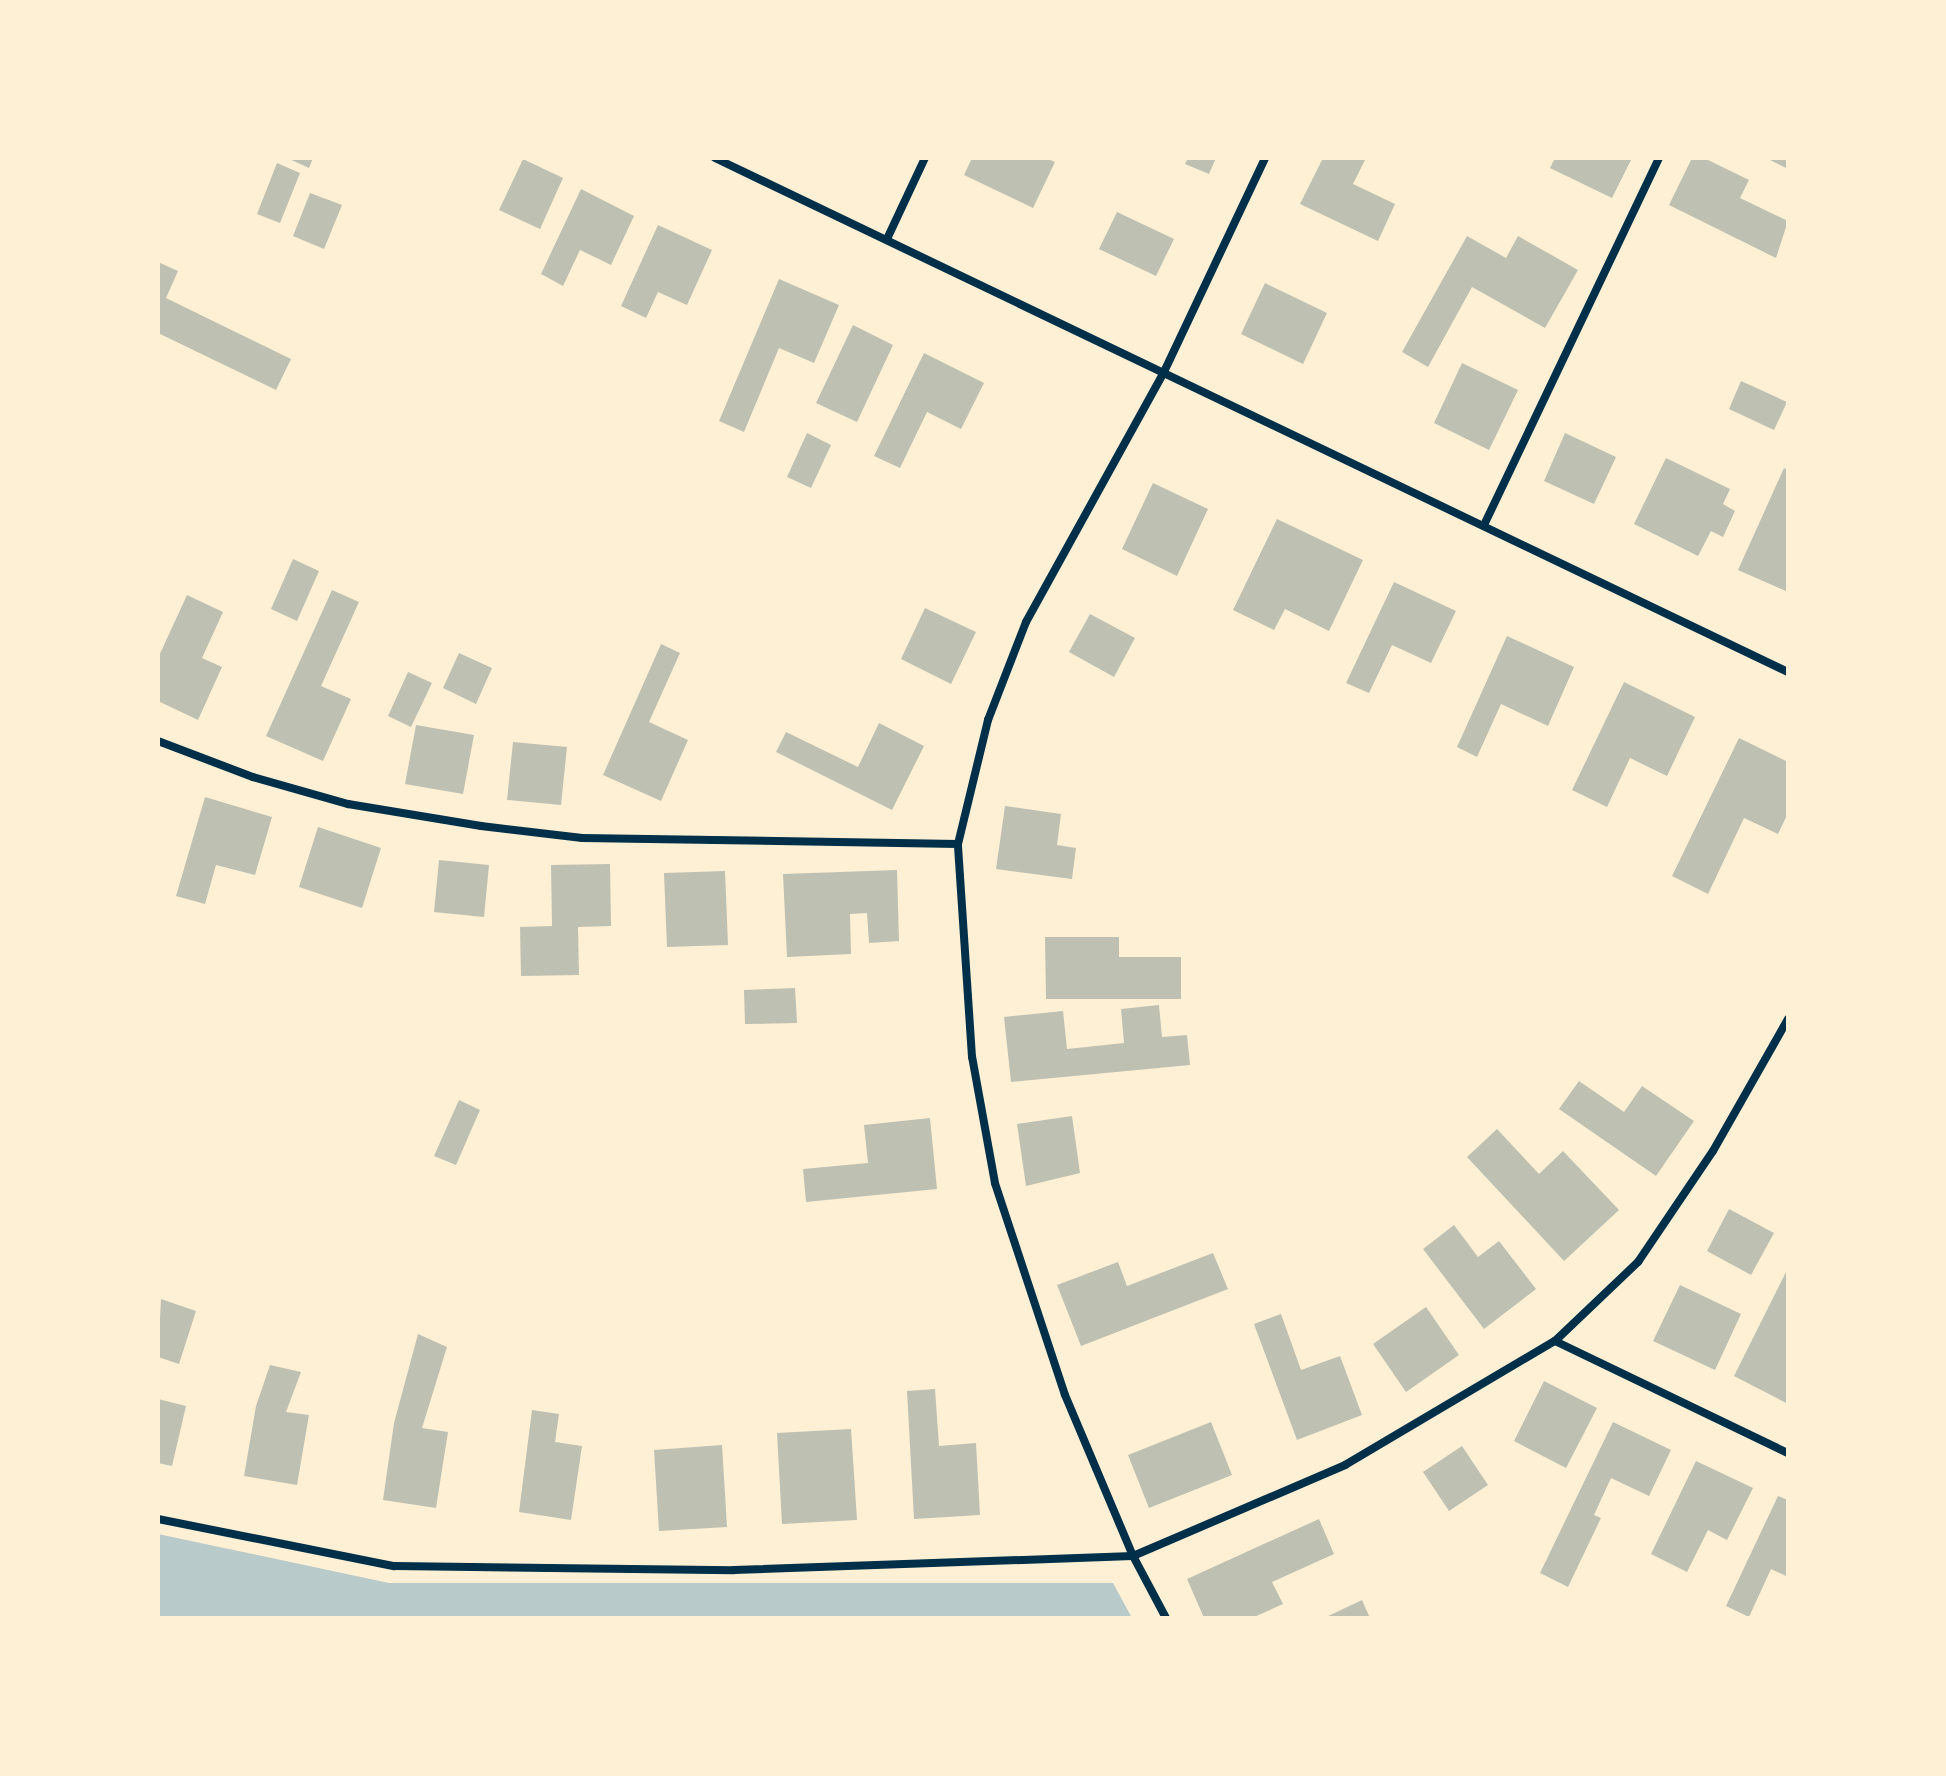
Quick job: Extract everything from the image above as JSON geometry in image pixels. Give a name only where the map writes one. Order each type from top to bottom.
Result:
[{"type":"street","points":[[715,158],[1788,672]]},
{"type":"street","points":[[887,239],[925,158]]},
{"type":"street","points":[[1166,1618],[1133,1556],[1065,1395],[995,1183],[972,1057],[958,844],[988,720],[1026,622],[1163,374],[1265,158]]},
{"type":"street","points":[[1484,525],[1659,158]]},
{"type":"street","points":[[158,741],[253,777],[348,804],[481,826],[582,838],[958,844]]},
{"type":"street","points":[[158,1519],[394,1566],[734,1570],[1133,1556],[1345,1465],[1555,1341],[1638,1262],[1713,1151],[1788,1019]]},
{"type":"street","points":[[1555,1341],[1788,1453]]},
{"type":"shaded area","points":[[158,1534],[389,1583],[1113,1583],[1132,1618],[158,1618]]},
{"type":"building","points":[[287,158],[313,158],[309,168]]},
{"type":"building","points":[[972,158],[1046,158],[1055,162],[1033,208],[964,175]]},
{"type":"building","points":[[1188,158],[1216,158],[1209,174],[1185,164]]},
{"type":"building","points":[[1323,158],[1366,158],[1353,184],[1395,204],[1378,241],[1300,204]]},
{"type":"building","points":[[1555,158],[1632,158],[1612,198],[1550,168]]},
{"type":"building","points":[[1692,158],[1704,158],[1749,180],[1740,198],[1788,221],[1776,258],[1669,205]]},
{"type":"building","points":[[1766,158],[1788,158],[1788,169]]},
{"type":"building","points":[[523,159],[563,178],[540,229],[499,210]]},
{"type":"building","points":[[277,163],[300,173],[280,223],[257,214]]},
{"type":"building","points":[[581,189],[634,216],[611,265],[580,250],[563,286],[541,274]]},
{"type":"building","points":[[310,193],[342,205],[324,249],[293,236]]},
{"type":"building","points":[[1117,212],[1174,239],[1156,276],[1099,249]]},
{"type":"building","points":[[658,225],[712,250],[687,305],[658,292],[646,318],[621,306]]},
{"type":"building","points":[[1467,236],[1506,258],[1518,236],[1578,270],[1545,328],[1472,287],[1428,367],[1402,352]]},
{"type":"building","points":[[158,262],[178,271],[166,298],[291,359],[276,390],[158,333]]},
{"type":"building","points":[[779,279],[839,305],[814,363],[779,348],[744,432],[719,421]]},
{"type":"building","points":[[1265,283],[1327,313],[1303,364],[1241,334]]},
{"type":"building","points":[[853,325],[893,345],[857,422],[816,403]]},
{"type":"building","points":[[924,353],[984,383],[961,429],[927,412],[900,468],[874,456]]},
{"type":"building","points":[[1462,363],[1518,390],[1489,450],[1434,423]]},
{"type":"building","points":[[1741,381],[1787,402],[1774,430],[1729,409]]},
{"type":"building","points":[[807,433],[831,445],[811,488],[787,477]]},
{"type":"building","points":[[1565,433],[1616,457],[1594,504],[1544,481]]},
{"type":"building","points":[[1666,458],[1730,489],[1723,504],[1735,511],[1723,537],[1711,531],[1698,556],[1634,524]]},
{"type":"building","points":[[1784,468],[1788,470],[1788,592],[1738,570]]},
{"type":"building","points":[[1153,483],[1208,509],[1177,576],[1122,549]]},
{"type":"building","points":[[1277,519],[1363,560],[1329,631],[1285,609],[1274,630],[1233,610]]},
{"type":"building","points":[[293,559],[319,571],[297,621],[271,609]]},
{"type":"building","points":[[1394,582],[1456,611],[1431,663],[1392,645],[1369,693],[1346,683]]},
{"type":"building","points":[[332,590],[359,602],[321,686],[351,699],[323,761],[266,736]]},
{"type":"building","points":[[187,595],[223,612],[202,658],[222,667],[198,720],[158,701],[158,658]]},
{"type":"building","points":[[925,608],[976,632],[951,684],[901,659]]},
{"type":"building","points":[[1090,614],[1135,638],[1114,677],[1069,652]]},
{"type":"building","points":[[1507,636],[1574,667],[1548,726],[1501,704],[1477,757],[1457,747]]},
{"type":"building","points":[[661,644],[680,653],[649,722],[688,740],[661,801],[603,775]]},
{"type":"building","points":[[459,653],[492,668],[476,704],[443,688]]},
{"type":"building","points":[[408,672],[432,683],[411,727],[388,716]]},
{"type":"building","points":[[1624,682],[1695,717],[1667,776],[1630,758],[1607,807],[1572,790]]},
{"type":"building","points":[[879,723],[924,746],[892,810],[776,752],[786,732],[858,767]]},
{"type":"building","points":[[416,725],[474,735],[463,794],[405,784]]},
{"type":"building","points":[[1739,738],[1788,762],[1788,813],[1778,834],[1744,818],[1708,894],[1672,876]]},
{"type":"building","points":[[513,742],[567,747],[561,805],[507,800]]},
{"type":"building","points":[[205,797],[272,817],[255,875],[216,865],[205,904],[176,896]]},
{"type":"building","points":[[1005,806],[1061,814],[1057,845],[1076,848],[1072,879],[996,869]]},
{"type":"building","points":[[318,827],[381,848],[362,908],[299,887]]},
{"type":"building","points":[[439,860],[489,865],[484,917],[434,912]]},
{"type":"building","points":[[610,864],[611,926],[578,927],[579,975],[521,976],[520,927],[552,926],[551,865]]},
{"type":"building","points":[[897,870],[899,941],[869,943],[867,913],[850,914],[851,954],[787,957],[783,874]]},
{"type":"building","points":[[725,871],[728,945],[667,947],[664,873]]},
{"type":"building","points":[[1045,937],[1119,937],[1119,957],[1181,957],[1181,999],[1046,999]]},
{"type":"building","points":[[795,988],[797,1023],[745,1024],[744,990]]},
{"type":"building","points":[[1159,1005],[1162,1037],[1187,1035],[1190,1065],[1011,1082],[1004,1017],[1063,1011],[1067,1049],[1124,1043],[1121,1009]]},
{"type":"building","points":[[1579,1081],[1624,1112],[1642,1086],[1694,1121],[1656,1176],[1559,1109]]},
{"type":"building","points":[[459,1100],[480,1110],[456,1165],[434,1156]]},
{"type":"building","points":[[1072,1116],[1080,1173],[1026,1186],[1017,1124]]},
{"type":"building","points":[[930,1118],[937,1189],[806,1202],[803,1169],[868,1163],[864,1125]]},
{"type":"building","points":[[1497,1129],[1539,1174],[1563,1151],[1619,1210],[1564,1261],[1467,1157]]},
{"type":"building","points":[[1729,1209],[1774,1233],[1751,1275],[1707,1251]]},
{"type":"building","points":[[1454,1225],[1478,1257],[1499,1241],[1536,1289],[1484,1329],[1423,1249]]},
{"type":"building","points":[[1213,1253],[1228,1289],[1081,1346],[1057,1285],[1118,1262],[1127,1286]]},
{"type":"building","points":[[1788,1268],[1788,1404],[1734,1376]]},
{"type":"building","points":[[1680,1285],[1741,1314],[1715,1370],[1653,1341]]},
{"type":"building","points":[[161,1299],[196,1311],[179,1364],[158,1357]]},
{"type":"building","points":[[1426,1307],[1459,1355],[1406,1392],[1373,1344]]},
{"type":"building","points":[[1281,1314],[1301,1370],[1340,1356],[1362,1415],[1297,1440],[1254,1324]]},
{"type":"building","points":[[418,1334],[447,1347],[422,1428],[448,1432],[436,1508],[383,1500],[394,1423]]},
{"type":"building","points":[[270,1365],[301,1372],[286,1412],[309,1415],[297,1485],[244,1476],[256,1406]]},
{"type":"building","points":[[1544,1381],[1597,1408],[1566,1468],[1514,1441]]},
{"type":"building","points":[[935,1389],[939,1446],[976,1443],[980,1515],[914,1519],[907,1391]]},
{"type":"building","points":[[158,1399],[186,1406],[172,1466],[158,1463]]},
{"type":"building","points":[[532,1410],[559,1414],[555,1442],[582,1446],[571,1520],[519,1512]]},
{"type":"building","points":[[1211,1422],[1232,1475],[1149,1508],[1128,1455]]},
{"type":"building","points":[[1613,1422],[1671,1450],[1649,1496],[1611,1478],[1594,1515],[1601,1518],[1568,1587],[1540,1573]]},
{"type":"building","points":[[851,1429],[857,1520],[782,1524],[777,1433]]},
{"type":"building","points":[[722,1445],[727,1527],[659,1531],[654,1450]]},
{"type":"building","points":[[1462,1446],[1488,1485],[1449,1511],[1423,1472]]},
{"type":"building","points":[[1696,1461],[1753,1488],[1727,1540],[1708,1530],[1687,1572],[1651,1554]]},
{"type":"building","points":[[1778,1496],[1788,1500],[1788,1577],[1771,1569],[1749,1617],[1726,1606]]},
{"type":"building","points":[[1319,1519],[1334,1554],[1272,1582],[1283,1604],[1252,1618],[1204,1618],[1187,1579]]},
{"type":"building","points":[[1362,1600],[1370,1618],[1324,1618]]}]
